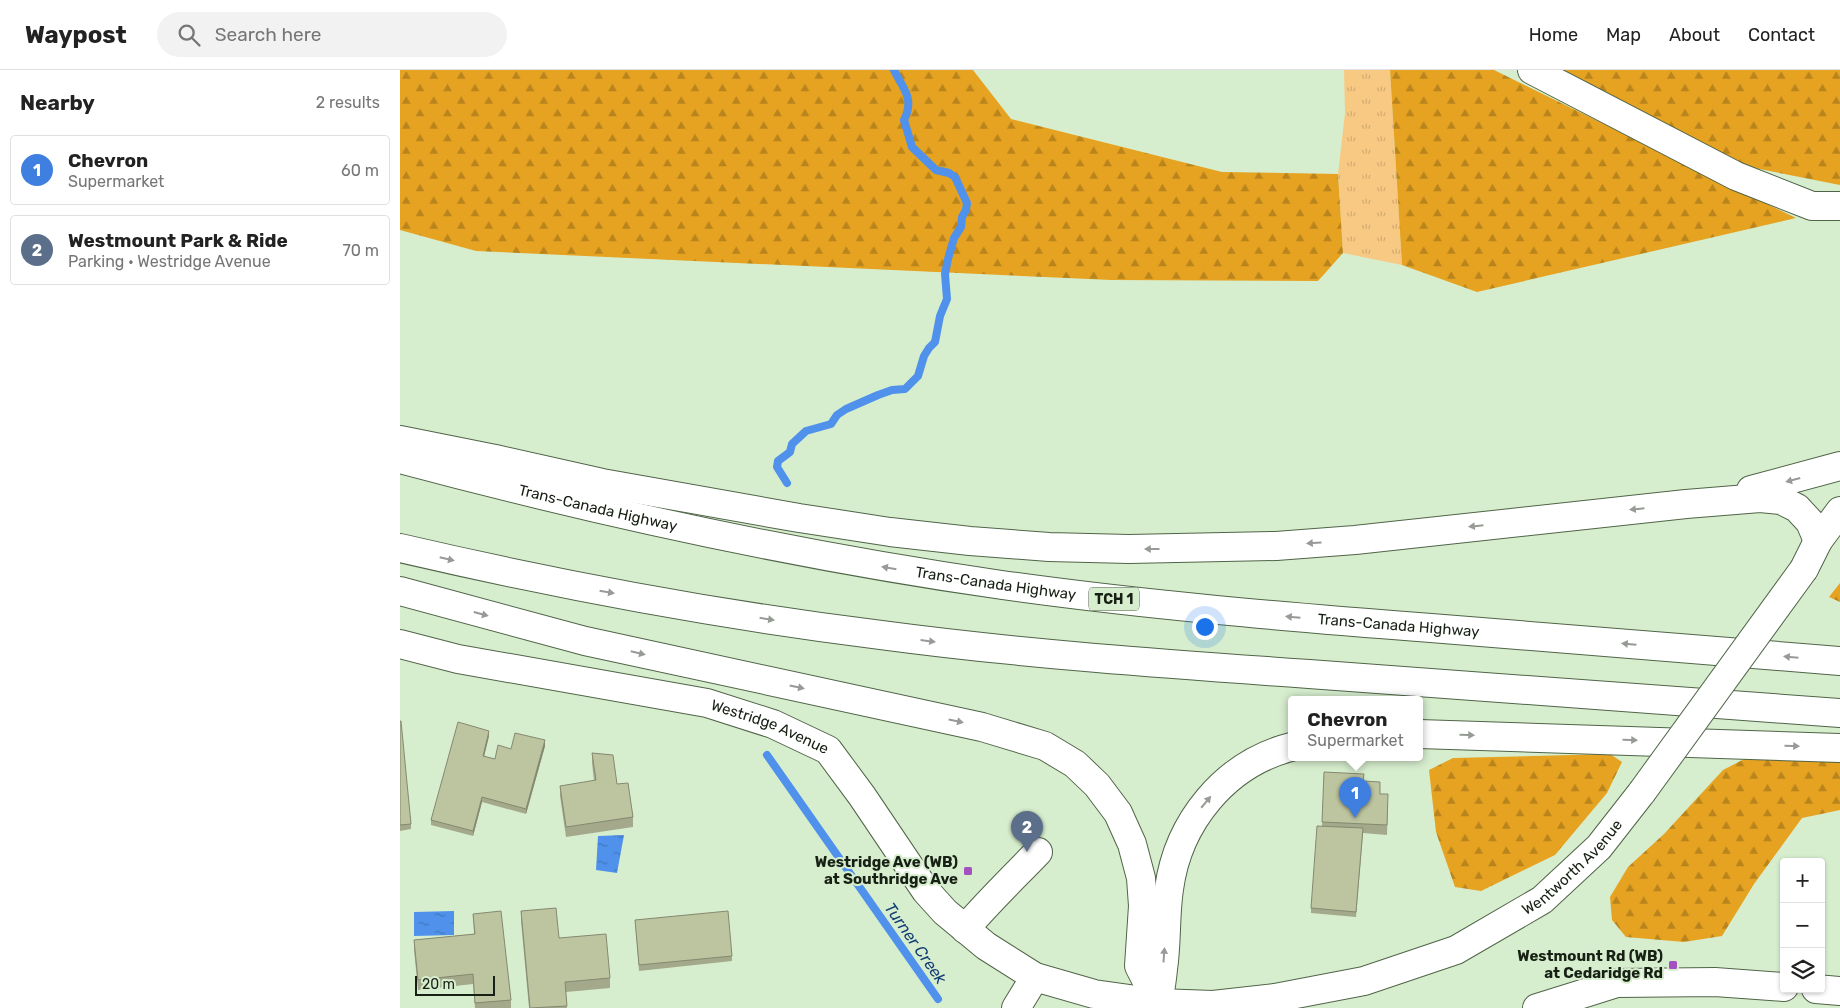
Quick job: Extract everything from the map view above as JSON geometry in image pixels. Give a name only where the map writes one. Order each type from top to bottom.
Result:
[{"type":"main road","points":[[1532,70],[1736,176],[1812,206],[1840,206]]},
{"type":"main road","points":[[400,440],[602,482],[780,514],[899,533],[1049,547],[1129,549],[1276,546],[1355,540],[1686,504],[1760,498],[1781,500],[1797,508],[1810,522],[1818,541]]},
{"type":"main road","name":"Trans-Canada Highway","points":[[400,459],[586,506],[706,532],[802,552],[1003,585],[1217,610],[1840,660]]},
{"type":"main road","points":[[1686,504],[1767,486],[1840,466]]},
{"type":"main road","name":"Wentworth Avenue","points":[[1158,1006],[1213,1005],[1275,998],[1364,981],[1456,950],[1542,900],[1599,847],[1642,792],[1804,569],[1818,541],[1840,510]]},
{"type":"main road","points":[[400,548],[517,574],[668,603],[789,623],[893,637],[1130,661],[1840,713]]},
{"type":"main road","points":[[400,591],[584,641],[982,726],[1045,746],[1075,764],[1098,785],[1118,813],[1132,844],[1141,878],[1143,906],[1139,966],[1158,1006]]},
{"type":"main road","name":"Westridge Avenue","points":[[400,644],[458,659],[708,704],[774,724],[828,750],[862,796],[926,891],[945,912],[986,946],[1035,977],[1094,994],[1158,1006]]},
{"type":"main road","points":[[1423,734],[1840,748]]},
{"type":"main road","points":[[1158,1006],[1164,969],[1169,889],[1175,859],[1186,832],[1202,806],[1222,784],[1250,763],[1288,748]]},
{"type":"main road","points":[[965,929],[983,907],[1038,852]]},
{"type":"main road","points":[[1016,1008],[1035,977]]},
{"type":"main road","points":[[1552,1005],[1617,983],[1715,982],[1780,987]]},
{"type":"main road","points":[[1825,990],[1840,991]]},
{"type":"green space","points":[[400,70],[973,70],[1011,119],[1222,172],[1338,174],[1343,253],[1318,281],[1111,280],[476,251],[400,230]]},
{"type":"green space","points":[[1344,70],[1390,70],[1402,265],[1343,253],[1338,174],[1345,113]]},
{"type":"green space","points":[[1390,70],[1494,70],[1796,218],[1477,292],[1402,265]]},
{"type":"green space","points":[[1559,70],[1840,70],[1840,185],[1739,165]]},
{"type":"green space","points":[[1840,583],[1840,602],[1829,597]]},
{"type":"green space","points":[[1610,754],[1622,762],[1607,793],[1555,855],[1481,891],[1455,887],[1436,832],[1429,770],[1453,758]]},
{"type":"green space","points":[[1754,754],[1840,757],[1840,810],[1802,818],[1754,884],[1722,936],[1684,942],[1626,937],[1612,920],[1610,897],[1628,867],[1664,834],[1723,770]]},
{"type":"water","points":[[624,835],[617,873],[596,870],[598,836]]},
{"type":"water","points":[[454,911],[454,935],[414,936],[414,912]]},
{"type":"building","points":[[400,721],[411,824],[400,825]]},
{"type":"building","points":[[458,722],[489,731],[483,756],[495,759],[498,745],[511,749],[515,733],[545,740],[526,809],[482,797],[473,831],[431,820]]},
{"type":"building","points":[[592,753],[613,755],[617,784],[628,783],[633,817],[566,827],[560,786],[596,780]]},
{"type":"building","points":[[1324,772],[1364,774],[1363,781],[1380,782],[1380,794],[1388,794],[1387,825],[1322,822]]},
{"type":"building","points":[[1317,826],[1363,828],[1356,912],[1311,908]]},
{"type":"building","points":[[556,908],[559,938],[606,934],[610,978],[565,982],[567,1006],[530,1008],[521,911]]},
{"type":"building","points":[[501,911],[511,1000],[475,1003],[473,974],[418,980],[414,940],[475,934],[473,914]]},
{"type":"building","points":[[728,911],[732,956],[639,965],[635,920]]},
{"type":"waterway","name":"Turner Creek","points":[[787,483],[777,467],[778,461],[790,452],[792,444],[806,431],[831,424],[837,415],[846,409],[878,395],[892,390],[905,389],[918,376],[924,356],[935,342],[940,316],[947,299],[945,274],[948,259],[954,238],[961,227],[967,203],[955,177],[949,173],[936,170],[912,147],[904,120],[908,100],[894,70]]},
{"type":"waterway","name":"Turner Creek","points":[[767,755],[938,999]]},
{"type":"place","name":"Chevron","points":[[1355,818]]},
{"type":"place","name":"Westmount Park & Ride","points":[[1027,852]]},
{"type":"place","name":"Westridge Ave (WB) at Southridge Ave","points":[[968,871]]},
{"type":"place","name":"Westmount Rd (WB) at Cedaridge Rd","points":[[1673,965]]}]
